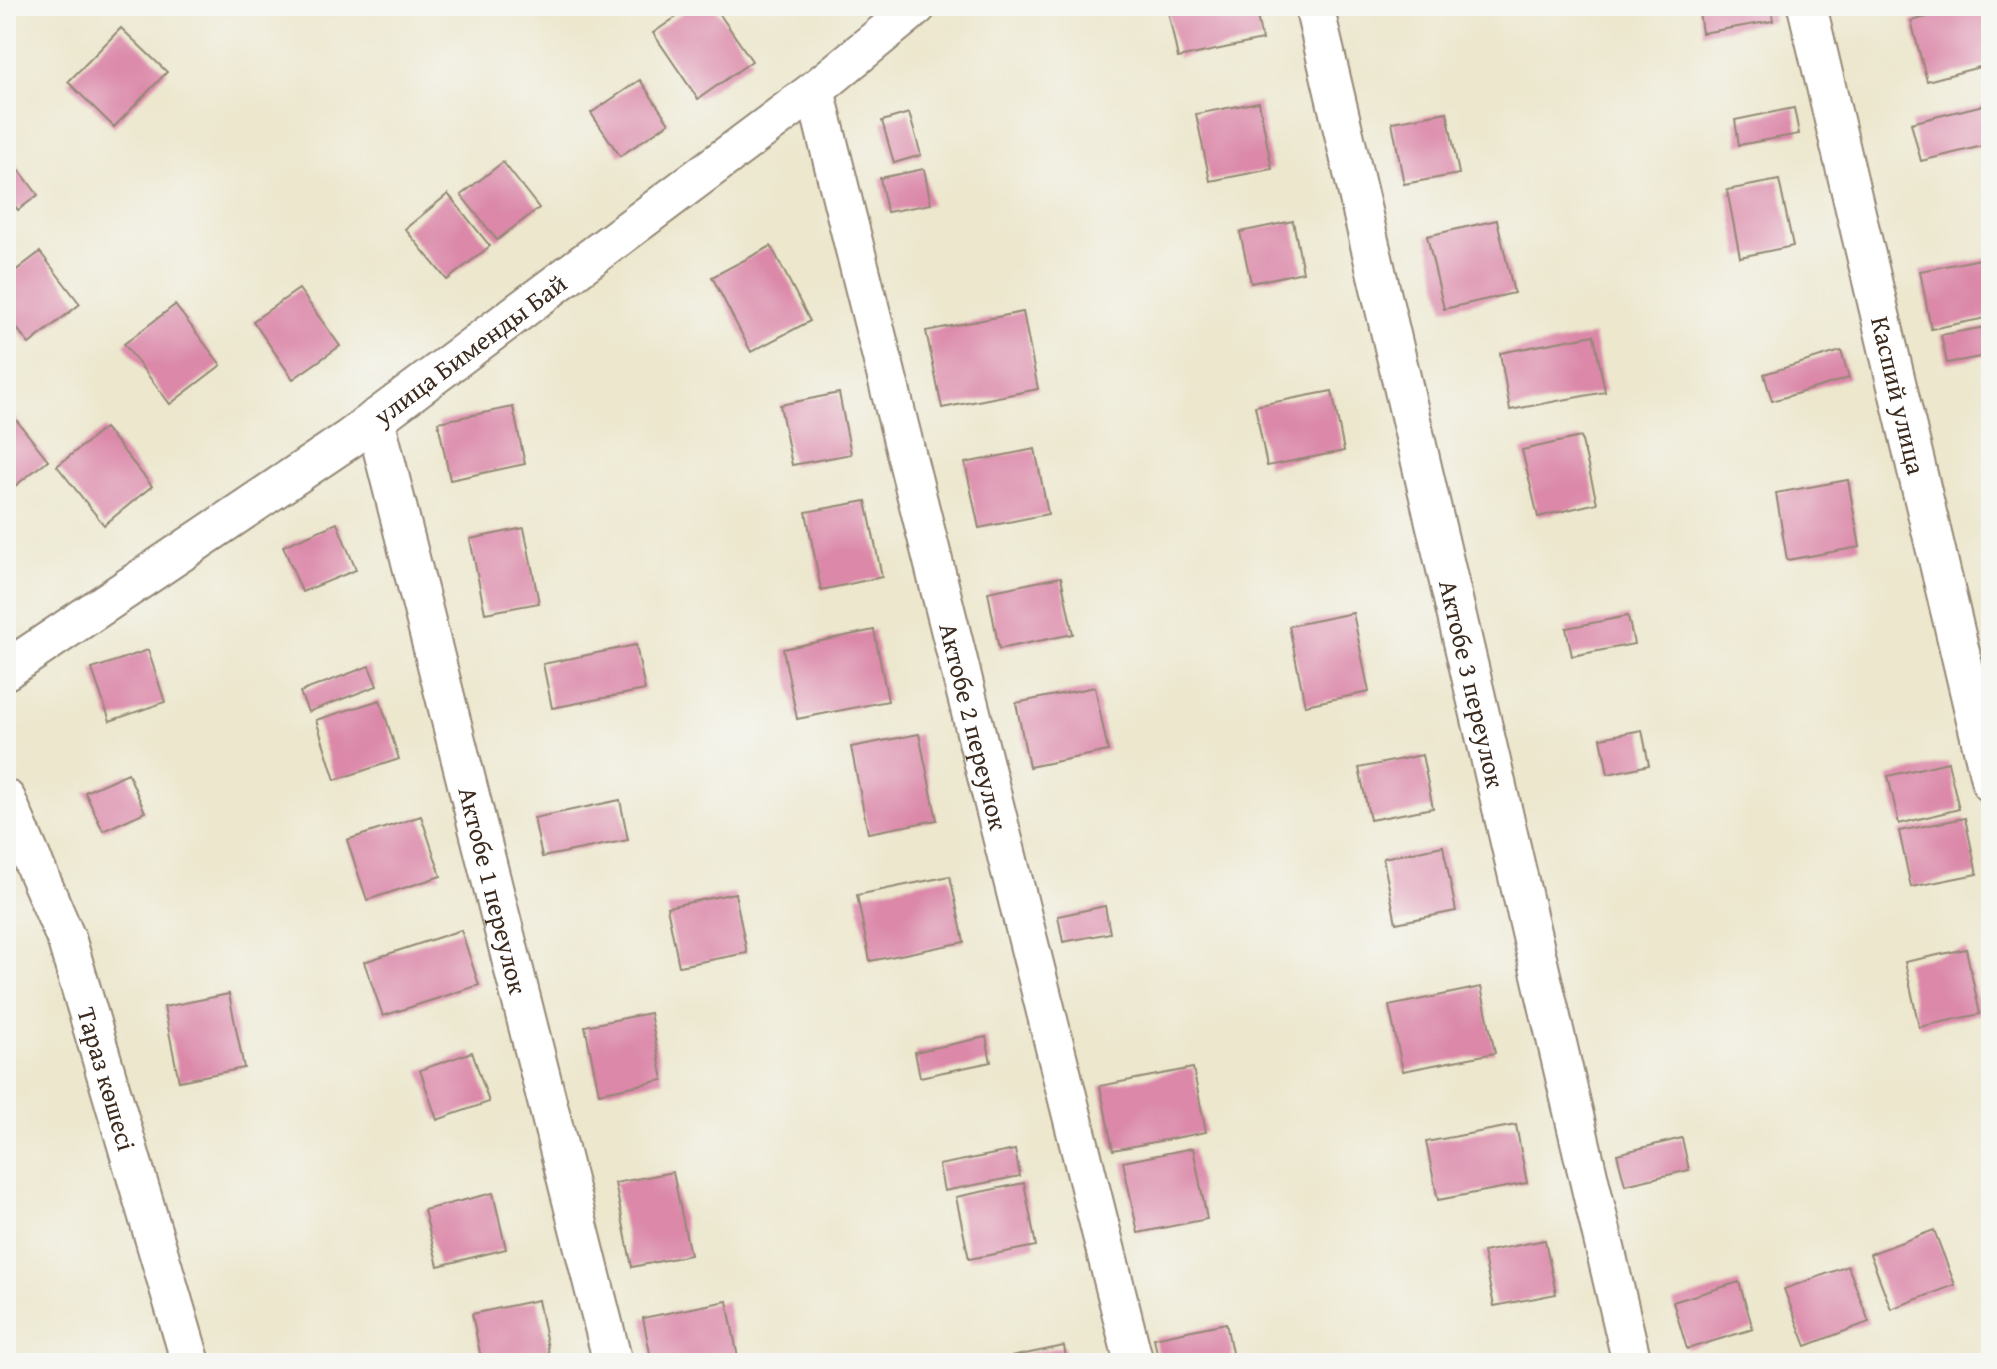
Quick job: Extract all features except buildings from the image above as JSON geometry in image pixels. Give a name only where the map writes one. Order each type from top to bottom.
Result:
[{"type":"street","name":"улица Бименды Бай","points":[[6,670],[375,419],[815,90],[917,6]]},
{"type":"street","name":"Актобе 3 переулок","points":[[1314,6],[1632,1363]]},
{"type":"street","name":"Каспий улица","points":[[1807,6],[1991,783]]},
{"type":"street","name":"Актобе 2 переулок","points":[[815,90],[1134,1363]]},
{"type":"street","name":"Актобе 1 переулок","points":[[375,419],[613,1363]]},
{"type":"street","name":"Тараз көшесі","points":[[6,799],[67,941],[191,1363]]}]
